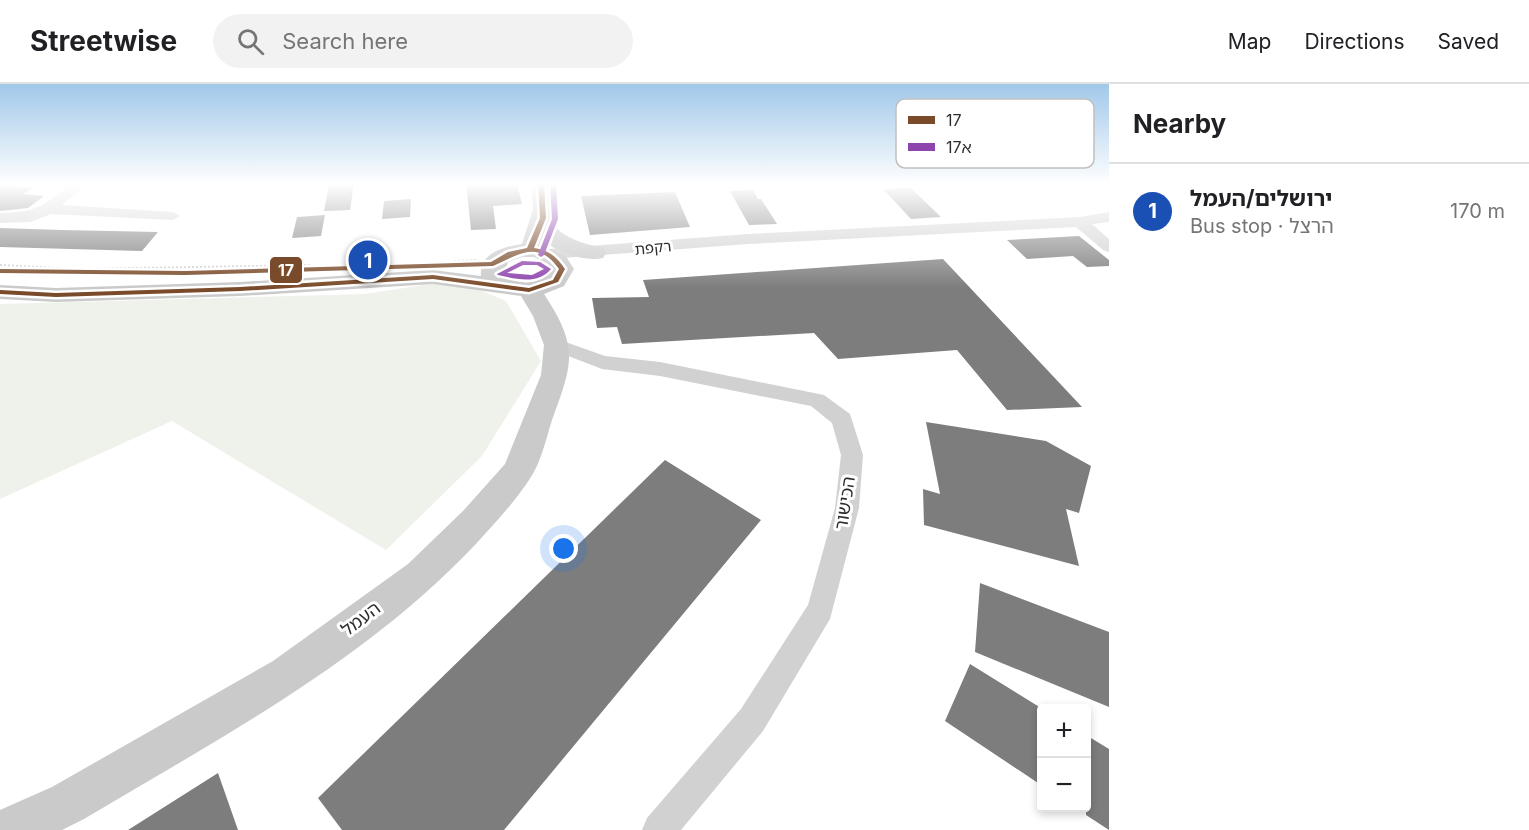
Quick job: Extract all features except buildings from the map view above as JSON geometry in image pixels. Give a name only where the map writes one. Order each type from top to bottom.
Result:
[{"type":"street","points":[[1,219],[18,218]]},
{"type":"street","points":[[0,271],[82,274],[500,275],[549,285],[556,281],[547,258],[543,218]]},
{"type":"street","name":"רקפת","points":[[547,258],[748,239],[1080,222],[1104,218]]},
{"type":"street","points":[[1080,222],[1109,246]]},
{"type":"street","points":[[542,224],[551,237],[568,247],[595,253]]},
{"type":"street","name":"רקפת","points":[[547,258],[627,250]]},
{"type":"street","points":[[500,275],[508,254],[547,258]]},
{"type":"street","points":[[0,292],[56,295],[240,289],[500,275]]},
{"type":"street","name":"העמל","points":[[9,830],[68,803],[287,675],[421,576],[475,521],[518,471],[555,375],[557,345],[546,316],[500,275]]},
{"type":"street","name":"הכישור","points":[[557,345],[603,362],[660,369],[818,400],[842,419],[852,455],[847,508],[820,610],[752,720],[659,830]]},
{"type":"path","points":[[454,261],[500,275]]},
{"type":"path","points":[[0,265],[78,269],[316,265]]},
{"type":"shaded area","points":[[456,280],[506,301],[541,361],[482,456],[386,550],[172,421],[0,499],[0,304],[365,294]]},
{"type":"transit line","name":"17","points":[[530,250],[543,218]]},
{"type":"transit line","name":"17א","points":[[541,255],[555,218]]},
{"type":"transit line","name":"17","points":[[0,271],[185,273],[493,264],[511,254],[530,250],[548,254],[562,269],[556,281],[529,290],[433,277],[240,289],[56,295],[0,292]]},
{"type":"transit line","name":"17א","points":[[522,263],[538,263],[548,269],[532,277],[500,274],[522,263]]},
{"type":"place","name":"ירושלים/העמל","points":[[368,260]]}]
